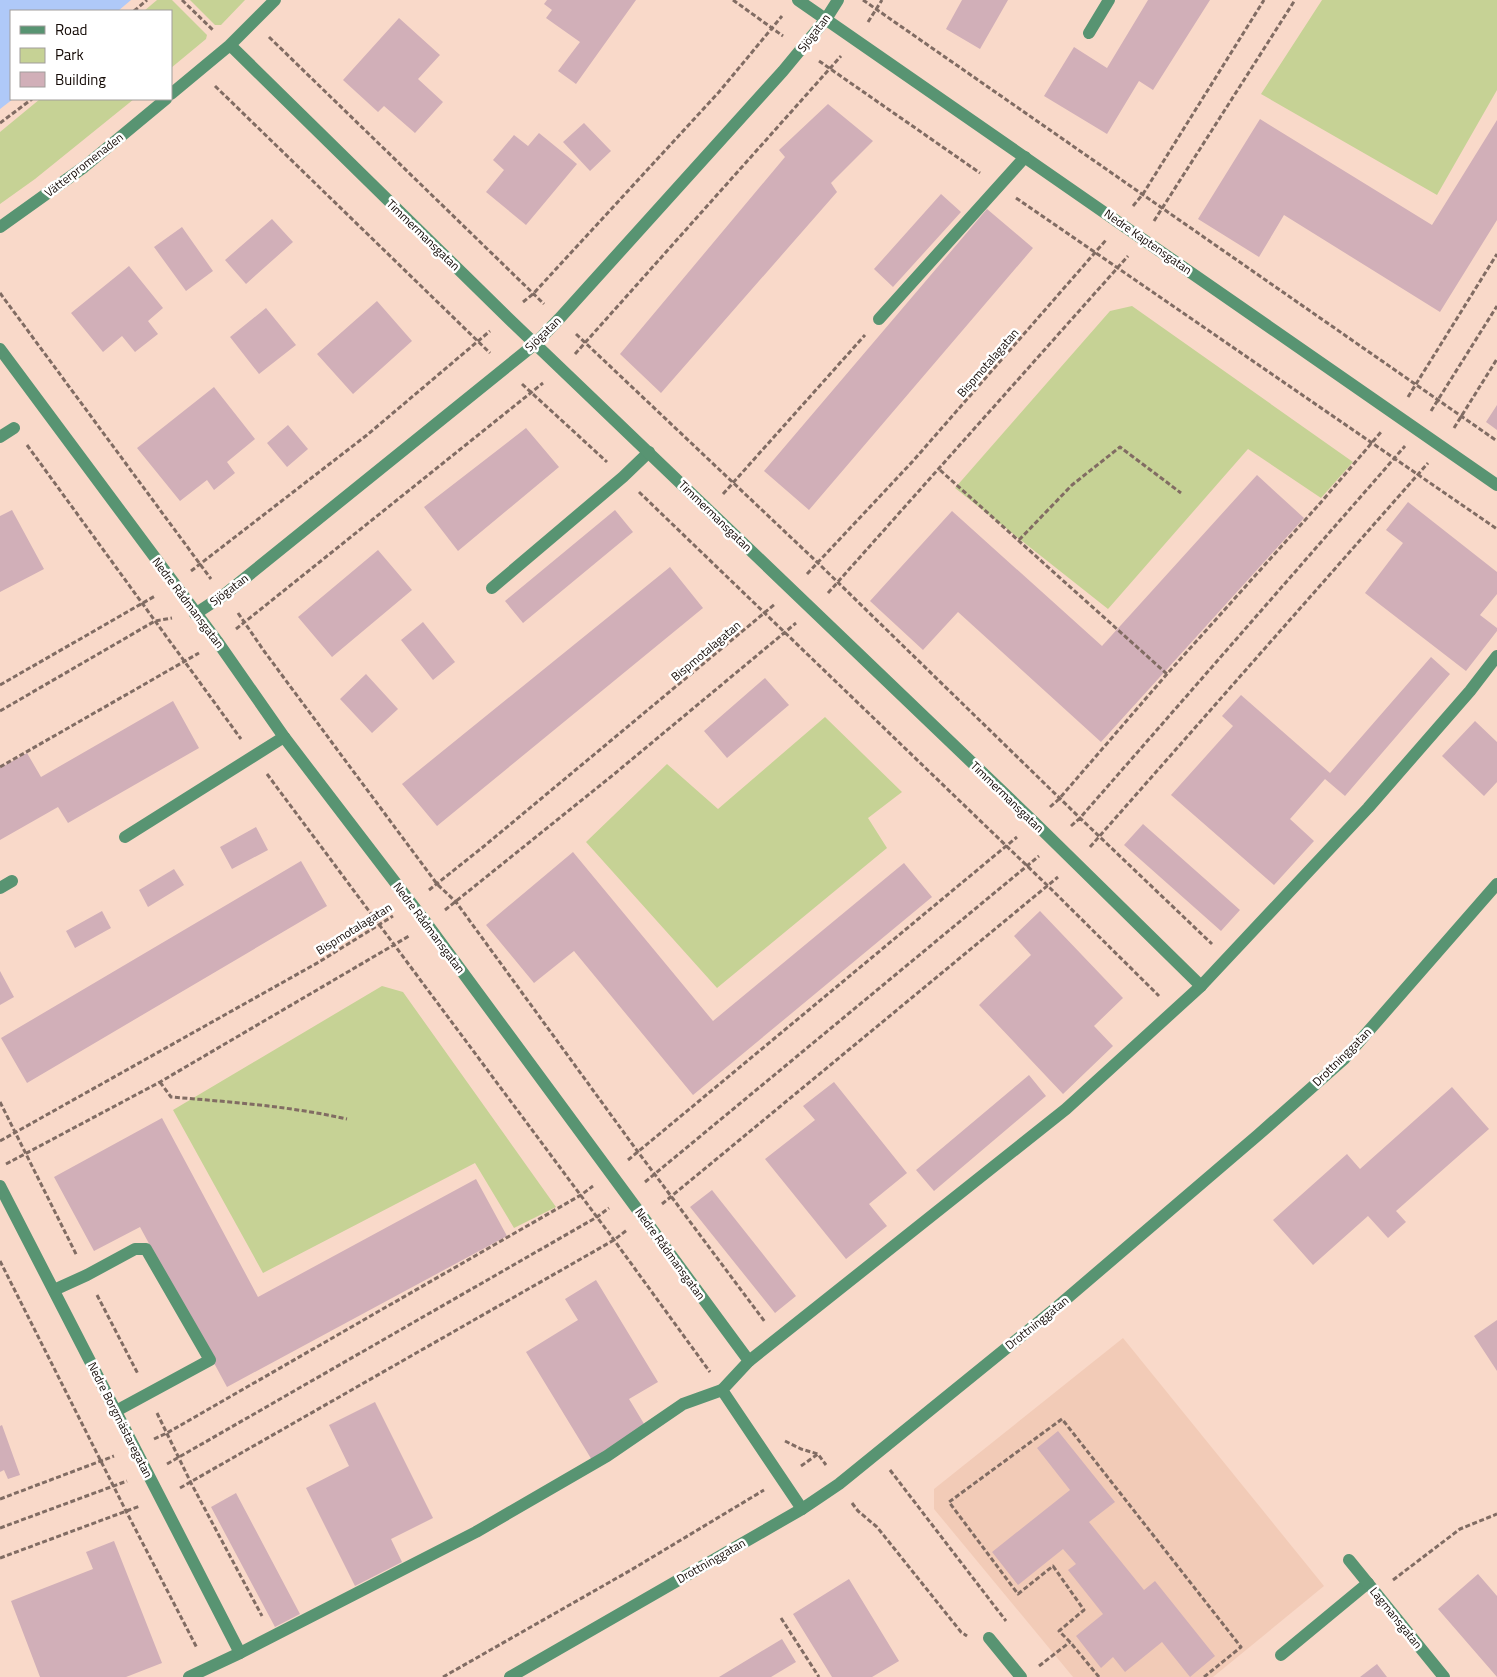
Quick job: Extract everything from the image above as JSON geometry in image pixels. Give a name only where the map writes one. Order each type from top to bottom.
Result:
[{"type":"street","points":[[172,93],[230,46],[275,0]]},
{"type":"street","name":"Nedre Kaptensgatan","points":[[798,0],[1497,485]]},
{"type":"street","name":"Sjögatan","points":[[195,614],[224,595],[534,344],[559,319],[777,79],[826,19],[838,0]]},
{"type":"street","points":[[1089,33],[1109,0]]},
{"type":"street","name":"Timmermansgatan","points":[[230,46],[534,344],[709,509],[1034,822],[1201,986]]},
{"type":"street","name":"Vätterpromenaden","points":[[0,227],[84,167],[165,100]]},
{"type":"street","points":[[879,319],[1025,157]]},
{"type":"street","name":"Nedre Rådmansgatan","points":[[0,349],[195,614],[217,641],[284,737],[427,924],[749,1361]]},
{"type":"street","points":[[0,437],[14,428]]},
{"type":"street","points":[[492,588],[623,477],[649,452]]},
{"type":"street","points":[[189,1677],[272,1637],[476,1532],[607,1456],[683,1404],[722,1390],[749,1361],[1066,1109],[1201,986],[1368,808],[1470,691],[1497,656]]},
{"type":"street","points":[[125,837],[284,737]]},
{"type":"street","points":[[0,888],[12,881]]},
{"type":"street","name":"Drottninggatan","points":[[510,1677],[802,1509],[839,1484],[1051,1312],[1344,1059],[1497,884]]},
{"type":"street","name":"Nedre Borgmästaregatan","points":[[0,1186],[240,1653]]},
{"type":"street","points":[[54,1290],[87,1275],[135,1248],[146,1249],[210,1360],[116,1411]]},
{"type":"street","points":[[722,1390],[802,1509]]},
{"type":"street","name":"Lagmansgatan","points":[[1349,1560],[1444,1677]]},
{"type":"street","points":[[1281,1655],[1372,1588]]},
{"type":"street","points":[[990,1638],[1027,1674]]},
{"type":"path","points":[[135,10],[147,0]]},
{"type":"path","points":[[182,0],[230,46]]},
{"type":"path","points":[[733,0],[830,69],[1497,529]]},
{"type":"path","points":[[863,0],[1497,441]]},
{"type":"path","name":"Bispmotalagatan","points":[[0,1141],[319,962],[411,904],[791,590],[913,462],[1121,223],[1143,194],[1264,0]]},
{"type":"path","points":[[0,1167],[160,1082],[427,924],[812,610],[1119,269],[1164,208],[1295,0]]},
{"type":"path","points":[[0,685],[174,584],[366,435],[479,342],[533,294],[719,92],[784,14]]},
{"type":"path","points":[[253,22],[559,319],[818,563],[1060,799],[1227,958]]},
{"type":"path","points":[[0,767],[186,662],[245,623],[561,369],[586,344],[856,39]]},
{"type":"path","points":[[200,70],[505,368],[623,477],[785,632],[1174,1010]]},
{"type":"path","points":[[0,123],[31,100]]},
{"type":"path","points":[[0,1499],[134,1448],[167,1433],[581,1195],[638,1152],[1006,847],[1060,799],[1167,674],[1396,415],[1497,254]]},
{"type":"path","points":[[0,292],[437,884],[456,902],[777,1339]]},
{"type":"path","points":[[0,1528],[148,1473],[179,1459],[597,1217],[655,1174],[1027,867],[1080,818],[1396,458],[1438,400],[1497,306]]},
{"type":"path","points":[[709,509],[879,319]]},
{"type":"path","points":[[0,1558],[160,1498],[191,1483],[614,1240],[644,1218],[1075,863],[1100,837],[1419,474],[1462,417],[1497,359]]},
{"type":"path","points":[[14,428],[710,1372],[734,1378]]},
{"type":"path","points":[[1019,540],[1072,485],[1120,447],[1181,493]]},
{"type":"path","points":[[940,470],[1167,674]]},
{"type":"path","points":[[0,711],[155,621],[195,614]]},
{"type":"path","points":[[160,1082],[171,1097],[252,1104],[300,1110],[347,1119]]},
{"type":"path","points":[[0,1102],[191,1483],[272,1637]]},
{"type":"path","points":[[0,1261],[126,1511],[208,1668]]},
{"type":"path","points":[[1099,1677],[1059,1631],[1084,1610],[1053,1566],[1018,1594],[949,1502],[1062,1419],[1241,1647],[1204,1677]]},
{"type":"path","points":[[784,1441],[818,1454],[858,1511],[877,1526],[961,1632],[974,1640],[990,1638]]},
{"type":"path","points":[[877,1453],[1010,1626]]},
{"type":"path","points":[[443,1677],[630,1570],[781,1479],[818,1454]]},
{"type":"path","points":[[1372,1588],[1460,1529],[1497,1514]]},
{"type":"path","points":[[781,1618],[819,1677]]},
{"type":"path","points":[[1027,1674],[1070,1642]]},
{"type":"path","points":[[1034,1657],[1040,1665]]},
{"type":"shaded area","points":[[1123,1338],[1324,1586],[1213,1677],[1073,1677],[934,1509],[934,1489]]},
{"type":"green space","points":[[157,0],[172,0],[207,35],[206,39],[172,67],[172,10],[145,10]]},
{"type":"green space","points":[[190,0],[245,0],[221,25],[215,25]]},
{"type":"green space","points":[[1322,0],[1497,0],[1497,90],[1437,195],[1261,94]]},
{"type":"green space","points":[[39,100],[133,100],[35,179],[0,204],[0,132]]},
{"type":"green space","points":[[1132,306],[1353,462],[1321,498],[1248,449],[1108,609],[955,488],[1110,311]]},
{"type":"green space","points":[[825,717],[902,792],[868,818],[887,848],[717,988],[586,842],[667,764],[718,809]]},
{"type":"green space","points":[[382,986],[403,992],[556,1207],[514,1228],[475,1163],[263,1273],[173,1110]]},
{"type":"water","points":[[0,0],[131,0],[119,10],[10,10],[10,100],[12,100],[0,109]]},
{"type":"building","points":[[547,0],[636,0],[576,84],[558,71],[580,42],[546,18],[552,10],[544,4]]},
{"type":"building","points":[[962,0],[1008,0],[980,49],[946,29]]},
{"type":"building","points":[[1148,0],[1210,0],[1153,90],[1139,81],[1107,134],[1044,96],[1074,47],[1107,68]]},
{"type":"building","points":[[399,18],[440,55],[418,79],[443,102],[415,133],[384,106],[378,112],[343,80]]},
{"type":"building","points":[[828,104],[873,141],[831,183],[837,192],[661,393],[620,354],[785,157],[779,150]]},
{"type":"building","points":[[1260,119],[1432,225],[1497,120],[1497,220],[1440,312],[1284,215],[1259,257],[1198,219]]},
{"type":"building","points":[[584,123],[611,151],[590,171],[563,142]]},
{"type":"building","points":[[539,133],[577,164],[526,225],[486,192],[504,170],[493,160],[514,135],[528,146]]},
{"type":"building","points":[[941,194],[961,212],[893,287],[874,269]]},
{"type":"building","points":[[987,209],[1033,248],[809,510],[764,471]]},
{"type":"building","points":[[272,219],[293,242],[246,284],[225,260]]},
{"type":"building","points":[[182,227],[213,271],[186,291],[154,247]]},
{"type":"building","points":[[129,266],[163,308],[148,321],[158,334],[135,352],[122,336],[103,352],[71,313]]},
{"type":"building","points":[[377,301],[412,341],[353,394],[317,354]]},
{"type":"building","points":[[266,308],[296,345],[259,374],[230,337]]},
{"type":"building","points":[[214,387],[255,439],[227,462],[235,473],[214,490],[207,480],[180,501],[137,448]]},
{"type":"building","points":[[1497,405],[1497,430],[1486,422]]},
{"type":"building","points":[[288,425],[308,449],[287,467],[267,443]]},
{"type":"building","points":[[526,428],[559,467],[458,551],[424,507]]},
{"type":"building","points":[[1257,475],[1304,518],[1101,742],[958,612],[923,650],[870,601],[952,511],[1102,646]]},
{"type":"building","points":[[1408,502],[1497,572],[1497,594],[1480,615],[1497,628],[1497,631],[1466,671],[1365,593],[1403,543],[1386,530]]},
{"type":"building","points":[[12,510],[44,569],[0,592],[0,516]]},
{"type":"building","points":[[615,510],[633,532],[523,623],[505,601]]},
{"type":"building","points":[[378,550],[412,590],[332,657],[298,617]]},
{"type":"building","points":[[670,567],[703,608],[437,826],[402,784]]},
{"type":"building","points":[[423,622],[455,662],[433,680],[401,640]]},
{"type":"building","points":[[1431,657],[1450,674],[1345,796],[1325,779],[1290,819],[1314,841],[1274,885],[1171,795],[1233,726],[1222,716],[1241,695],[1330,773]]},
{"type":"building","points":[[366,674],[398,709],[372,733],[340,699]]},
{"type":"building","points":[[765,678],[789,705],[727,758],[704,731]]},
{"type":"building","points":[[173,701],[199,748],[68,823],[58,807],[0,840],[0,768],[27,753],[41,777]]},
{"type":"building","points":[[1475,721],[1497,742],[1497,782],[1484,796],[1442,756]]},
{"type":"building","points":[[1143,824],[1240,910],[1221,931],[1124,845]]},
{"type":"building","points":[[256,827],[268,850],[232,869],[220,847]]},
{"type":"building","points":[[573,852],[713,1021],[904,863],[932,897],[693,1095],[574,951],[534,983],[486,925]]},
{"type":"building","points":[[301,861],[327,906],[27,1083],[1,1038]]},
{"type":"building","points":[[174,869],[184,885],[148,907],[139,890]]},
{"type":"building","points":[[102,911],[111,928],[75,948],[66,931]]},
{"type":"building","points":[[1040,911],[1123,998],[1094,1026],[1113,1046],[1063,1094],[979,1005],[1031,955],[1014,936]]},
{"type":"building","points":[[0,971],[14,997],[0,1005]]},
{"type":"building","points":[[1029,1075],[1046,1096],[934,1191],[916,1170]]},
{"type":"building","points":[[834,1082],[907,1173],[869,1204],[887,1226],[846,1259],[765,1159],[815,1120],[803,1106]]},
{"type":"building","points":[[1452,1087],[1489,1129],[1396,1211],[1406,1222],[1388,1238],[1368,1216],[1313,1265],[1273,1220],[1347,1154],[1360,1169]]},
{"type":"building","points":[[162,1118],[258,1297],[476,1179],[507,1236],[227,1387],[140,1227],[94,1251],[54,1177]]},
{"type":"building","points":[[712,1190],[796,1296],[775,1313],[690,1207]]},
{"type":"building","points":[[596,1280],[658,1382],[629,1399],[649,1432],[595,1465],[526,1352],[578,1320],[565,1299]]},
{"type":"building","points":[[1497,1320],[1497,1371],[1474,1336]]},
{"type":"building","points":[[375,1402],[433,1518],[391,1539],[402,1562],[355,1586],[306,1488],[349,1466],[329,1425]]},
{"type":"building","points":[[2,1425],[20,1475],[8,1479],[4,1470],[0,1472],[0,1426]]},
{"type":"building","points":[[1058,1431],[1115,1502],[1089,1522],[1144,1590],[1155,1581],[1215,1656],[1190,1677],[1162,1642],[1125,1672],[1113,1657],[1101,1668],[1076,1636],[1103,1614],[1068,1570],[1076,1564],[1063,1549],[1018,1585],[992,1552],[1070,1490],[1037,1448]]},
{"type":"building","points":[[236,1493],[300,1614],[275,1627],[211,1507]]},
{"type":"building","points":[[114,1541],[162,1663],[126,1677],[40,1677],[11,1601],[93,1569],[86,1552]]},
{"type":"building","points":[[1478,1574],[1497,1596],[1497,1677],[1438,1609]]},
{"type":"building","points":[[849,1579],[899,1661],[872,1677],[832,1677],[793,1614]]},
{"type":"building","points":[[782,1639],[796,1662],[771,1677],[719,1677]]},
{"type":"building","points":[[1377,1664],[1387,1677],[1360,1677]]}]
